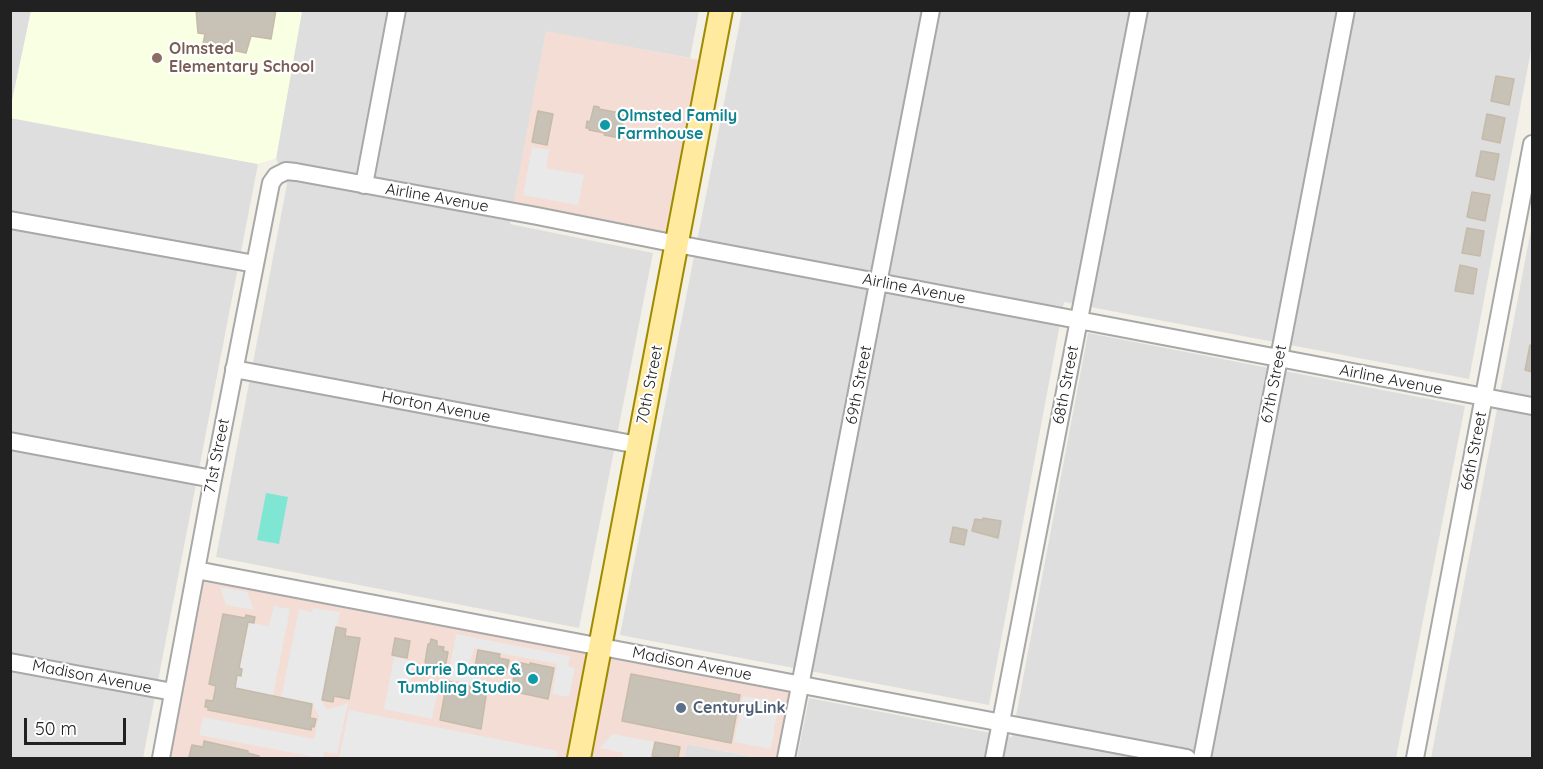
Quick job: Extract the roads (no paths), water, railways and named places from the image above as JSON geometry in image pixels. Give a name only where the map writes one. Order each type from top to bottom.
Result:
[{"type":"main road","name":"70th Street","points":[[579,759],[721,10]]},
{"type":"street","points":[[364,185],[397,10]]},
{"type":"street","name":"69th Street","points":[[786,759],[931,10]]},
{"type":"street","name":"68th Street","points":[[994,759],[1139,10]]},
{"type":"street","name":"67th Street","points":[[1202,759],[1346,10]]},
{"type":"street","name":"66th Street","points":[[1415,759],[1533,144]]},
{"type":"street","name":"71st Street","points":[[161,759],[271,183],[276,176],[286,171],[296,172]]},
{"type":"street","name":"Airline Avenue","points":[[296,172],[1533,406]]},
{"type":"street","points":[[10,220],[255,264]]},
{"type":"street","name":"Horton Avenue","points":[[234,369],[639,445]]},
{"type":"street","points":[[10,441],[213,479]]},
{"type":"street","name":"Madison Avenue","points":[[196,570],[1187,759]]},
{"type":"street","name":"Madison Avenue","points":[[10,662],[173,692]]},
{"type":"place","name":"Olmsted Elementary School","points":[[157,58]]},
{"type":"place","name":"Olmsted Family Farmhouse","points":[[605,125]]},
{"type":"place","name":"Currie Dance & Tumbling Studio","points":[[533,679]]},
{"type":"place","name":"CenturyLink","points":[[681,708]]}]
